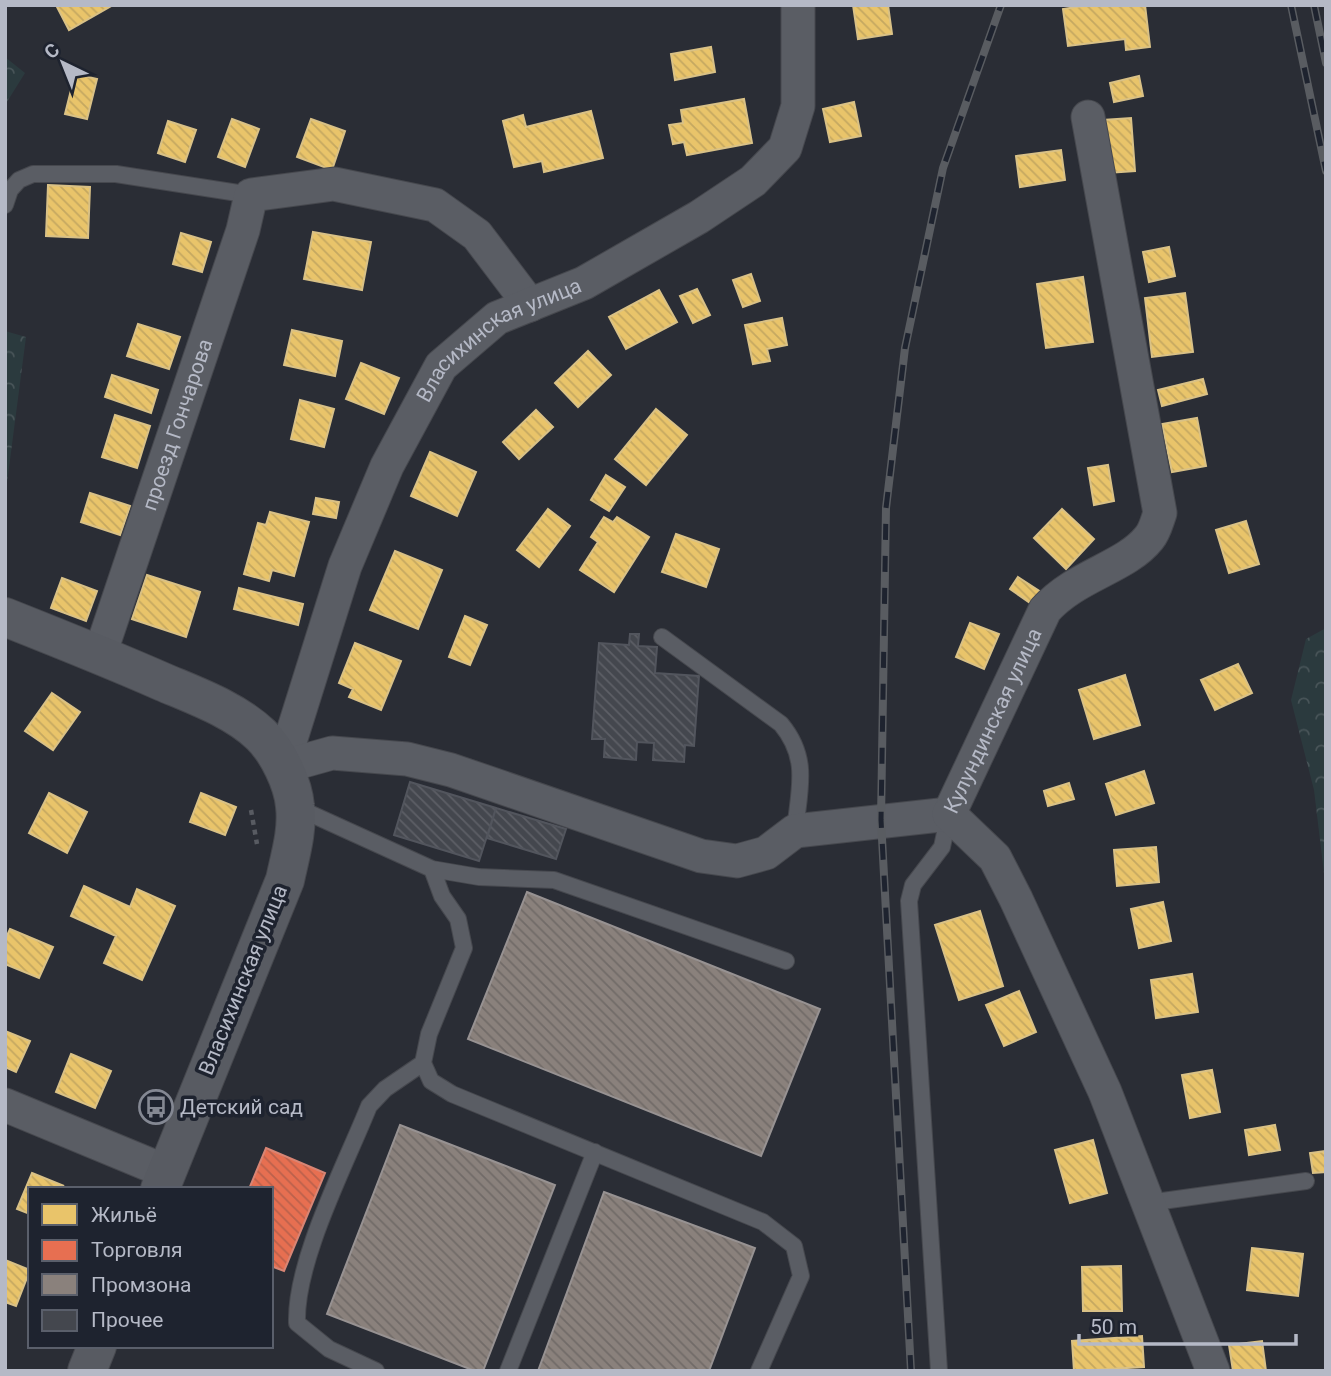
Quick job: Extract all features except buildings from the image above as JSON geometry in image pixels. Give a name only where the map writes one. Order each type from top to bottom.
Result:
[{"type":"street","name":"Власихинская улица","points":[[282,767],[345,566],[399,443],[441,366],[497,318],[584,283],[699,217],[753,181],[785,148],[798,106],[798,5]]},
{"type":"street","name":"Кулундинская улица","points":[[1088,117],[1160,513],[1152,536],[1139,549],[1061,592],[1045,610],[949,814],[995,858],[1105,1093],[1213,1371]]},
{"type":"street","points":[[251,195],[334,184],[435,205],[477,235],[530,304]]},
{"type":"street","name":"проезд Гончарова","points":[[100,654],[239,243],[251,195]]},
{"type":"street","name":"Власихинская улица","points":[[5,618],[100,654],[238,717],[262,736],[282,767],[296,807],[294,838],[285,880],[163,1180]]},
{"type":"street","points":[[282,767],[332,753],[407,759],[451,770],[701,856],[737,861],[766,853],[795,831],[949,814]]},
{"type":"street","points":[[5,1105],[163,1180]]},
{"type":"street","points":[[87,1371],[96,1348]]},
{"type":"lane","points":[[5,205],[10,190],[19,180],[33,174],[116,174],[251,195]]},
{"type":"lane","points":[[662,636],[781,724],[795,741],[801,764],[795,831]]},
{"type":"lane","points":[[296,807],[432,869],[479,877],[554,880],[786,961]]},
{"type":"lane","points":[[939,1371],[909,901],[913,885],[942,847],[949,814]]},
{"type":"lane","points":[[432,869],[442,896],[458,919],[464,948],[429,1034],[424,1063],[431,1081],[452,1094],[763,1222],[794,1246],[801,1276],[759,1371]]},
{"type":"lane","points":[[376,1371],[329,1349],[297,1323],[296,1305],[302,1271],[369,1106],[385,1089],[424,1063]]},
{"type":"lane","points":[[508,1371],[595,1152]]},
{"type":"lane","points":[[1148,1203],[1306,1181]]},
{"type":"green space","points":[[5,57],[25,73],[5,105]]},
{"type":"green space","points":[[5,331],[26,337],[5,498]]},
{"type":"green space","points":[[1326,628],[1326,890],[1314,790],[1291,700],[1306,639]]},
{"type":"railway","points":[[911,1371],[881,820],[886,508],[905,348],[943,168],[1001,5]]},
{"type":"railway","points":[[1291,5],[1326,171]]},
{"type":"railway","points":[[1314,5],[1326,63]]},
{"type":"place","name":"Детский сад","points":[[156,1107]]}]
